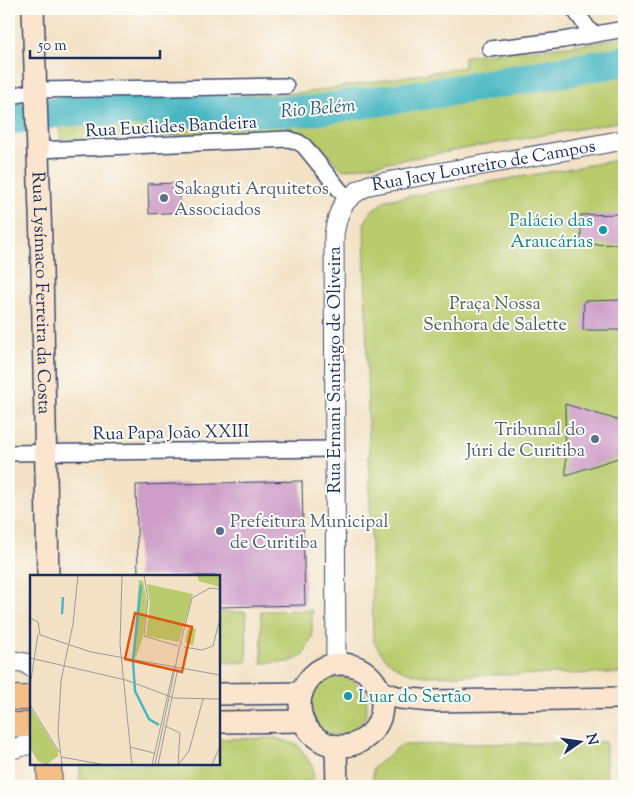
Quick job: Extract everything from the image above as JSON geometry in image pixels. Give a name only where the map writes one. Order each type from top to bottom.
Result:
[{"type":"main road","name":"Rua Lysímaco Ferreira da Costa","points":[[33,9],[47,453],[48,575]]},
{"type":"main road","points":[[327,666],[354,666],[363,670],[370,676],[381,692],[382,713],[378,725],[371,735],[361,742],[350,746],[336,747],[326,744],[309,731],[303,721],[301,711],[302,693],[306,684],[318,671],[327,666]]},
{"type":"main road","points":[[381,692],[400,698],[432,701],[624,698]]},
{"type":"main road","points":[[220,694],[302,693]]},
{"type":"main road","points":[[9,698],[30,698]]},
{"type":"main road","points":[[220,722],[303,721]]},
{"type":"main road","points":[[9,725],[30,725]]},
{"type":"main road","points":[[336,747],[337,786]]},
{"type":"main road","points":[[49,765],[50,786]]},
{"type":"street","points":[[574,9],[592,34]]},
{"type":"street","points":[[490,48],[563,40],[624,29]]},
{"type":"street","name":"Rua Euclides Bandeira","points":[[9,97],[286,86]]},
{"type":"street","name":"Rua Euclides Bandeira","points":[[38,140],[289,139],[304,146],[347,199]]},
{"type":"street","name":"Rua Jacy Loureiro de Campos","points":[[347,199],[362,188],[384,182],[624,140]]},
{"type":"street","name":"Rua Ernani Santiago de Oliveira","points":[[336,665],[334,236],[340,208],[347,199]]},
{"type":"street","name":"Rua Papa João XXIII","points":[[9,453],[335,448]]},
{"type":"street","points":[[9,660],[26,663],[30,666]]},
{"type":"street","points":[[9,750],[30,743]]},
{"type":"green space","points":[[624,37],[624,121],[343,170],[304,132],[61,140],[59,103],[303,93],[464,67],[464,56],[587,44]]},
{"type":"green space","name":"Praça Nossa Senhora de Salette","points":[[624,159],[624,673],[425,676],[394,666],[383,655],[373,640],[364,224],[371,211],[386,200]]},
{"type":"green space","points":[[312,610],[312,638],[303,656],[289,662],[262,663],[261,611]]},
{"type":"green space","points":[[220,612],[246,612],[247,662],[220,663]]},
{"type":"green space","points":[[338,677],[354,682],[362,690],[367,706],[362,722],[354,730],[338,735],[322,730],[314,722],[309,706],[314,690],[322,682]]},
{"type":"green space","points":[[276,738],[298,745],[313,767],[314,786],[80,786],[81,765],[220,765],[220,739]]},
{"type":"green space","points":[[606,742],[606,786],[373,786],[373,768],[401,745]]},
{"type":"building","name":"Sakaguti Arquitetos Associados","points":[[179,183],[181,212],[149,214],[148,184]]},
{"type":"building","name":"Palácio das Araucárias","points":[[624,214],[624,244],[581,245],[581,215]]},
{"type":"building","name":"Palácio das Araucárias","points":[[624,300],[624,330],[583,330],[584,301]]},
{"type":"building","name":"Tribunal do Júri de Curitiba","points":[[565,404],[624,422],[624,456],[566,475]]},
{"type":"building","name":"Prefeitura Municipal de Curitiba","points":[[302,481],[305,605],[220,607],[220,575],[138,575],[136,485]]},
{"type":"waterway","name":"Rio Belém","points":[[9,119],[69,111],[310,111],[462,89],[624,61]]},
{"type":"place","name":"Sakaguti Arquitetos Associados","points":[[164,198]]},
{"type":"place","name":"Palácio das Araucárias","points":[[603,230]]},
{"type":"place","name":"Tribunal do Júri de Curitiba","points":[[595,439]]},
{"type":"place","name":"Prefeitura Municipal de Curitiba","points":[[220,531]]},
{"type":"place","name":"Luar do Sertão","points":[[348,696]]}]
